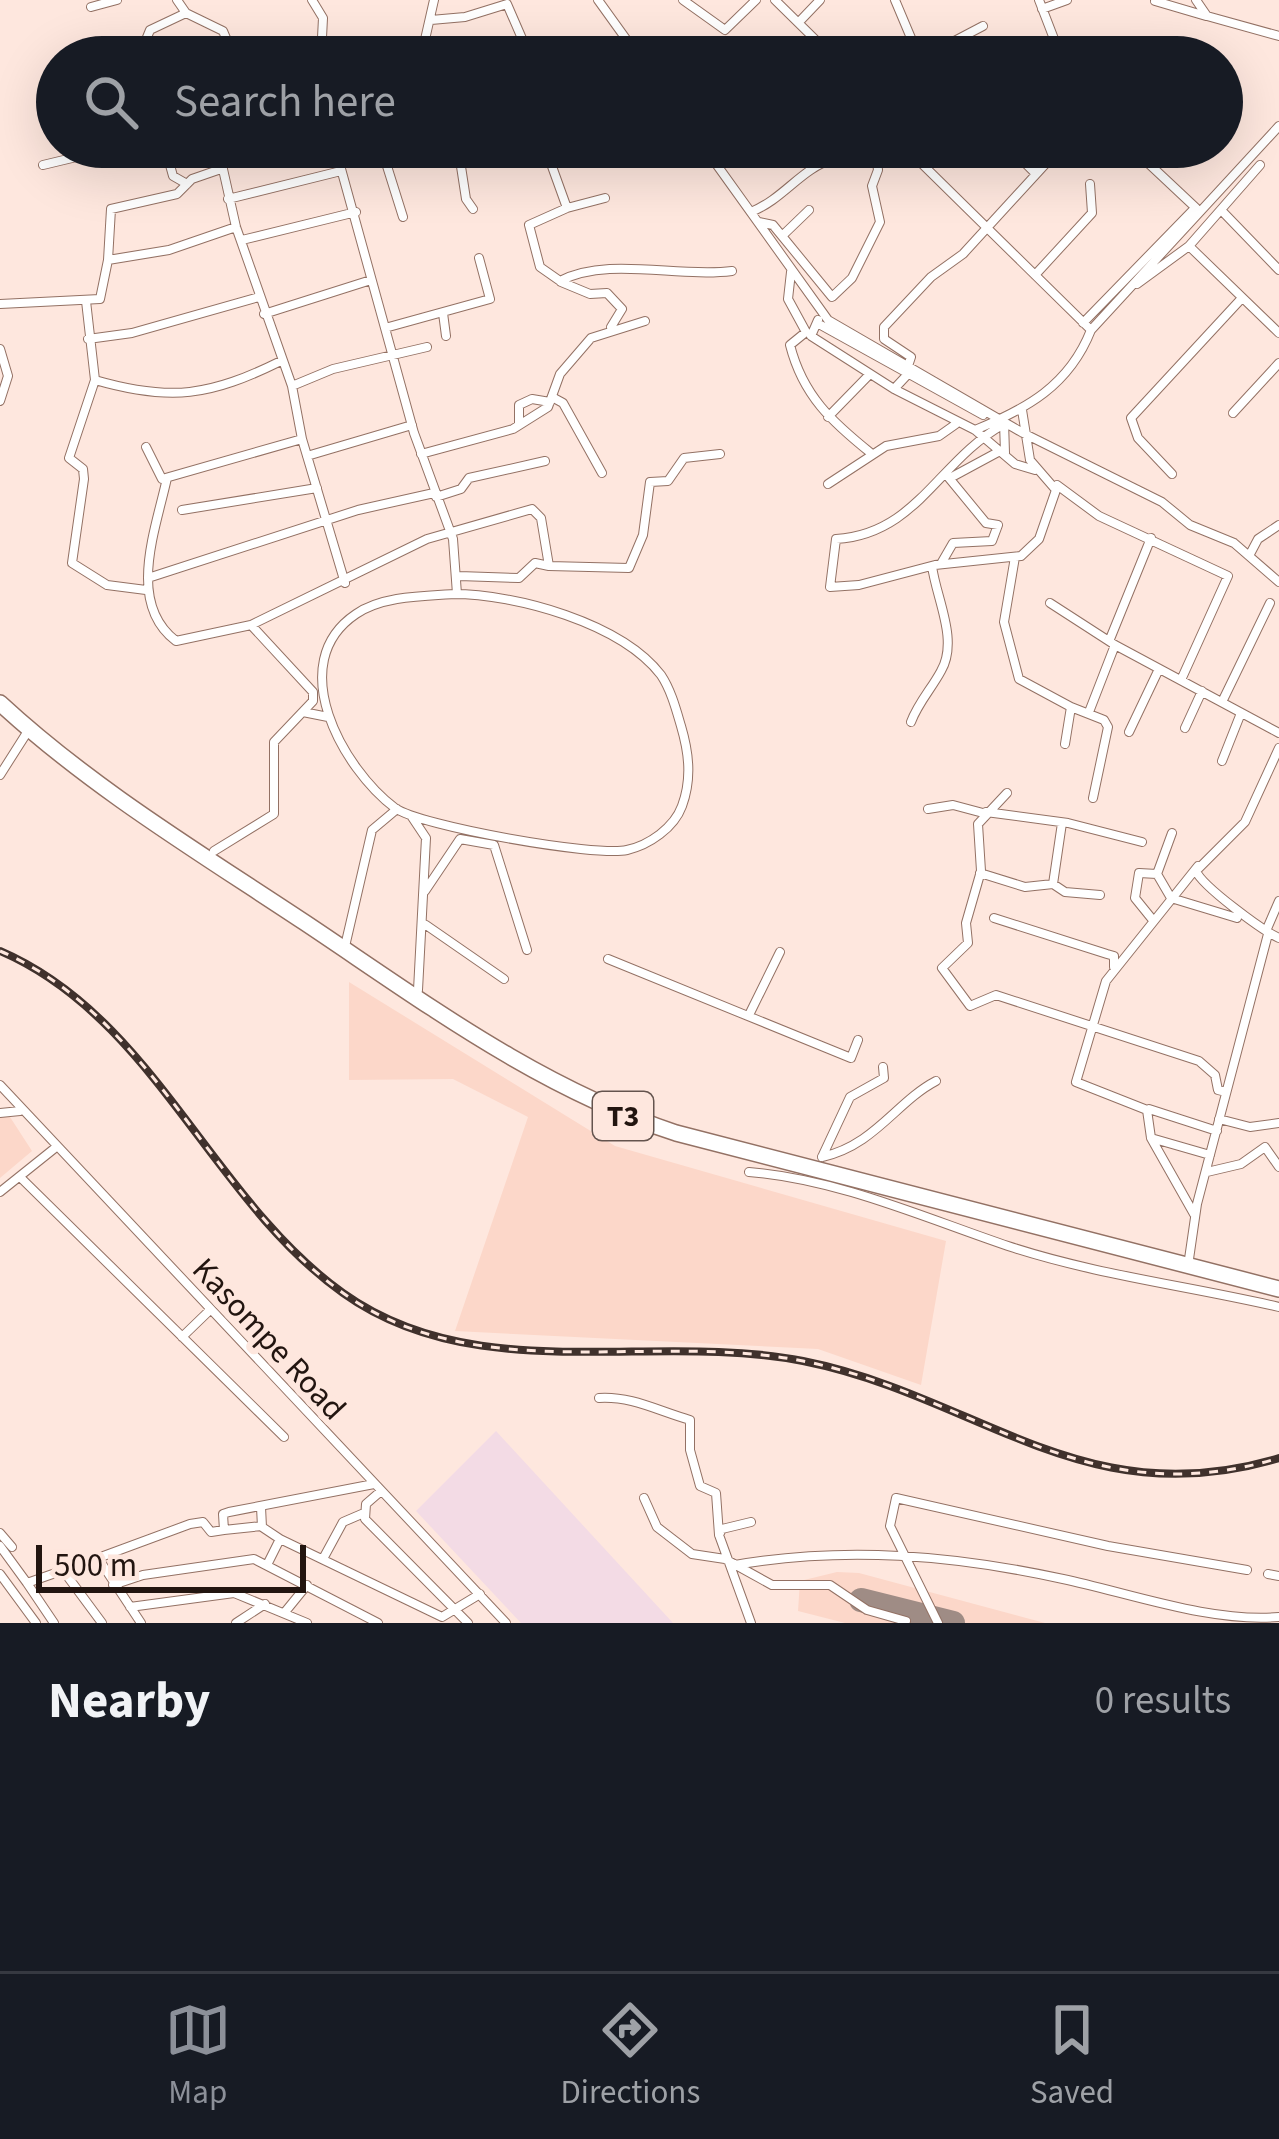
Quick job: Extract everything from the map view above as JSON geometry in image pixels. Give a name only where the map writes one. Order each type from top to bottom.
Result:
[{"type":"highway","name":"T3","points":[[0,704],[53,748],[502,1054],[596,1105],[698,1139],[1279,1286]]},
{"type":"highway","name":"T3","points":[[53,748],[506,1048],[588,1093],[668,1123],[1279,1286]]},
{"type":"street","points":[[91,7],[117,0]]},
{"type":"street","points":[[177,0],[186,13],[225,36]]},
{"type":"street","points":[[311,0],[322,18],[322,36]]},
{"type":"street","points":[[427,36],[434,0]]},
{"type":"street","points":[[598,0],[624,36]]},
{"type":"street","points":[[683,0],[725,30],[756,0]]},
{"type":"street","points":[[775,0],[813,36]]},
{"type":"street","points":[[800,22],[820,0]]},
{"type":"street","points":[[895,0],[911,36]]},
{"type":"street","points":[[1053,36],[1041,4],[1067,0]]},
{"type":"street","points":[[1155,1],[1199,9],[1279,36]]},
{"type":"street","points":[[431,20],[465,17],[507,4],[521,36]]},
{"type":"street","points":[[148,36],[150,30],[186,13]]},
{"type":"street","points":[[962,36],[982,26]]},
{"type":"street","points":[[1243,163],[1279,126]]},
{"type":"street","points":[[1087,327],[1189,247],[1260,165]]},
{"type":"street","points":[[171,168],[173,176],[187,184]]},
{"type":"street","points":[[388,168],[403,217]]},
{"type":"street","points":[[463,168],[466,200],[473,209]]},
{"type":"street","points":[[553,168],[567,208]]},
{"type":"street","points":[[719,168],[819,318],[1001,422],[1149,495],[1186,523],[1234,542],[1279,582]]},
{"type":"street","points":[[751,212],[784,194],[810,168]]},
{"type":"street","points":[[758,222],[772,224],[832,297],[845,286],[880,222],[872,186],[878,168]]},
{"type":"street","points":[[926,168],[1087,327]]},
{"type":"street","points":[[1031,168],[1036,173]]},
{"type":"street","points":[[894,389],[908,371],[911,357],[884,339],[884,327],[1041,168]]},
{"type":"street","points":[[1153,168],[1198,210]]},
{"type":"street","points":[[949,478],[986,523],[998,525],[996,538],[953,542],[943,553],[945,562],[859,585],[829,585],[836,539],[898,522],[978,433],[1042,399],[1071,367],[1087,327],[1238,168]]},
{"type":"street","points":[[0,304],[104,297],[111,209],[177,194],[187,184],[221,169],[264,314],[292,386],[302,439],[345,584]]},
{"type":"street","points":[[228,199],[341,170],[412,425],[448,532],[459,576],[457,594]]},
{"type":"street","points":[[1035,274],[1092,213],[1090,184]]},
{"type":"street","points":[[605,198],[529,225],[540,267],[560,281],[614,298],[622,309],[610,329]]},
{"type":"street","points":[[782,236],[809,210]]},
{"type":"street","points":[[1136,284],[1198,210]]},
{"type":"street","points":[[1222,211],[1279,271]]},
{"type":"street","points":[[242,240],[356,212]]},
{"type":"street","points":[[108,260],[157,253],[236,227]]},
{"type":"street","points":[[1189,247],[1279,333]]},
{"type":"street","points":[[385,328],[490,299],[479,258]]},
{"type":"street","points":[[560,281],[586,271],[622,267],[635,273],[732,272]]},
{"type":"street","points":[[791,271],[788,298],[806,332],[790,341],[790,349],[807,392],[827,417],[872,454]]},
{"type":"street","points":[[264,314],[371,280]]},
{"type":"street","points":[[88,339],[132,333],[259,297]]},
{"type":"street","points":[[1172,474],[1138,438],[1131,418],[1242,298]]},
{"type":"street","points":[[86,301],[95,380],[69,458],[82,469],[84,479],[72,563],[107,585],[146,590]]},
{"type":"street","points":[[443,313],[446,336]]},
{"type":"street","points":[[819,318],[811,336],[870,374],[978,433],[1052,481],[1073,502],[1228,576],[1181,680]]},
{"type":"street","points":[[421,454],[508,431],[551,399],[567,363],[594,336],[645,321]]},
{"type":"street","points":[[292,386],[392,353],[428,347]]},
{"type":"street","points":[[0,349],[8,376],[0,401]]},
{"type":"street","points":[[95,380],[162,397],[223,387],[280,361]]},
{"type":"street","points":[[1234,413],[1279,363]]},
{"type":"street","points":[[908,371],[964,408],[1001,422]]},
{"type":"street","points":[[827,417],[870,374]]},
{"type":"street","points":[[519,424],[519,405],[532,399],[563,403],[602,472]]},
{"type":"street","points":[[829,484],[898,442],[939,436],[964,408]]},
{"type":"street","points":[[1022,410],[1023,433],[1035,470]]},
{"type":"street","points":[[1001,422],[1003,453]]},
{"type":"street","points":[[307,456],[412,425]]},
{"type":"street","points":[[146,447],[160,477],[167,478],[302,439]]},
{"type":"street","points":[[937,478],[949,478],[1003,453]]},
{"type":"street","points":[[459,576],[519,578],[535,563],[633,565],[649,483],[668,481],[684,458],[720,454]]},
{"type":"street","points":[[148,578],[326,523],[460,489],[468,479],[545,460]]},
{"type":"street","points":[[167,478],[146,590],[155,619],[172,640],[251,626],[448,532],[536,509],[549,566]]},
{"type":"street","points":[[934,565],[1015,557],[1034,546],[1056,494],[1052,481]]},
{"type":"street","points":[[182,511],[317,488]]},
{"type":"street","points":[[1249,556],[1258,539],[1279,525]]},
{"type":"street","points":[[1089,712],[1151,538]]},
{"type":"street","points":[[1015,557],[1004,622],[1016,674],[1108,727],[1094,797]]},
{"type":"street","points":[[911,722],[945,664],[947,626],[938,607],[934,565]]},
{"type":"street","points":[[457,594],[550,609],[650,665],[666,684],[687,753],[688,786],[673,822],[649,842],[619,851],[593,851],[412,817],[397,809],[357,768],[328,717],[326,658],[346,622],[373,606],[457,594]]},
{"type":"street","points":[[1222,702],[1273,601]]},
{"type":"street","points":[[1050,602],[1159,669],[1279,734]]},
{"type":"street","points":[[214,851],[274,814],[274,742],[312,706],[313,692],[251,626]]},
{"type":"street","points":[[1129,731],[1159,669]]},
{"type":"street","points":[[1185,728],[1202,691]]},
{"type":"street","points":[[1065,744],[1071,707]]},
{"type":"street","points":[[303,712],[328,717]]},
{"type":"street","points":[[1222,760],[1241,712]]},
{"type":"street","points":[[0,775],[29,729]]},
{"type":"street","points":[[1216,1131],[1077,1086],[1092,1026],[1115,968],[1198,866],[1245,822],[1279,748]]},
{"type":"street","points":[[1007,793],[984,812],[977,837],[980,873],[966,923],[968,943],[942,968],[951,982],[970,1006],[996,994],[1199,1061],[1215,1075],[1218,1090],[1226,1092]]},
{"type":"street","points":[[928,809],[952,805],[1142,842]]},
{"type":"street","points":[[346,942],[371,832],[397,809]]},
{"type":"street","points":[[412,817],[426,838],[418,990]]},
{"type":"street","points":[[1053,884],[1062,823]]},
{"type":"street","points":[[1157,874],[1172,833]]},
{"type":"street","points":[[425,891],[460,839],[494,845],[527,950]]},
{"type":"street","points":[[1198,866],[1202,883],[1221,891],[1229,908],[1261,924],[1267,933]]},
{"type":"street","points":[[980,873],[1024,886],[1053,884],[1065,892],[1100,895]]},
{"type":"street","points":[[1152,920],[1135,898],[1139,873],[1157,874]]},
{"type":"street","points":[[1157,874],[1171,898],[1279,938]]},
{"type":"street","points":[[1189,1259],[1204,1178],[1279,901]]},
{"type":"street","points":[[994,918],[1107,953],[1114,956],[1115,968]]},
{"type":"street","points":[[425,925],[504,979]]},
{"type":"street","points":[[749,1016],[780,952]]},
{"type":"street","points":[[608,959],[851,1058],[859,1040]]},
{"type":"street","points":[[820,1160],[850,1097],[884,1078],[883,1067]]},
{"type":"street","points":[[820,1160],[889,1124],[922,1087],[936,1081]]},
{"type":"street","name":"Kasompe Road","points":[[0,1085],[4,1097],[506,1623]]},
{"type":"street","points":[[1141,1108],[1150,1114],[1146,1133],[1195,1216]]},
{"type":"street","points":[[0,1113],[21,1111]]},
{"type":"street","points":[[1219,1119],[1250,1127],[1279,1123]]},
{"type":"street","points":[[1151,1138],[1210,1155]]},
{"type":"street","points":[[1204,1178],[1209,1169],[1241,1165],[1265,1147],[1279,1167]]},
{"type":"street","points":[[0,1192],[55,1148]]},
{"type":"street","points":[[749,1172],[905,1208],[1005,1245],[1122,1277],[1279,1307]]},
{"type":"street","points":[[20,1178],[284,1437]]},
{"type":"street","points":[[182,1337],[209,1310]]},
{"type":"street","points":[[599,1398],[629,1396],[671,1418],[690,1420],[690,1450],[700,1486],[716,1493],[725,1559],[751,1623]]},
{"type":"street","points":[[224,1530],[223,1514],[377,1487]]},
{"type":"street","points":[[323,1558],[343,1522],[364,1514],[377,1487]]},
{"type":"street","points":[[644,1498],[669,1538],[692,1554],[725,1559],[772,1585],[830,1585],[867,1610],[906,1621]]},
{"type":"street","points":[[938,1623],[890,1526],[896,1498],[1087,1542],[1247,1570]]},
{"type":"street","points":[[261,1507],[262,1526]]},
{"type":"street","points":[[364,1514],[468,1623]]},
{"type":"street","points":[[27,1585],[55,1571],[203,1522],[212,1532],[262,1526],[436,1616],[455,1611],[480,1594]]},
{"type":"street","points":[[719,1535],[722,1529],[751,1522]]},
{"type":"street","points":[[0,1533],[12,1546]]},
{"type":"street","points":[[267,1565],[280,1539]]},
{"type":"street","points":[[0,1546],[54,1623]]},
{"type":"street","points":[[735,1565],[814,1555],[904,1554],[1007,1568],[1222,1616],[1279,1617]]},
{"type":"street","points":[[98,1558],[141,1623]]},
{"type":"street","points":[[113,1585],[143,1575],[252,1559],[378,1623]]},
{"type":"street","points":[[55,1571],[65,1573],[102,1623]]},
{"type":"street","points":[[0,1574],[37,1623]]},
{"type":"street","points":[[285,1612],[307,1586]]},
{"type":"street","points":[[129,1607],[234,1593],[307,1623]]},
{"type":"street","points":[[236,1623],[266,1604]]},
{"type":"shaded area","points":[[349,982],[615,1146],[946,1241],[921,1385],[818,1349],[455,1331],[528,1117],[453,1079],[349,1080]]},
{"type":"shaded area","points":[[0,1117],[10,1117],[32,1151],[0,1178]]},
{"type":"shaded area","points":[[496,1431],[673,1623],[521,1623],[416,1511]]},
{"type":"shaded area","points":[[837,1572],[859,1573],[1045,1623],[845,1623],[798,1611],[800,1581]]},
{"type":"runway","points":[[861,1600],[953,1623]]},
{"type":"railway","points":[[0,951],[54,981],[100,1019],[297,1254],[343,1293],[395,1322],[450,1340],[508,1349],[745,1353],[803,1361],[924,1399],[1034,1445],[1147,1473],[1210,1472],[1279,1458]]}]
